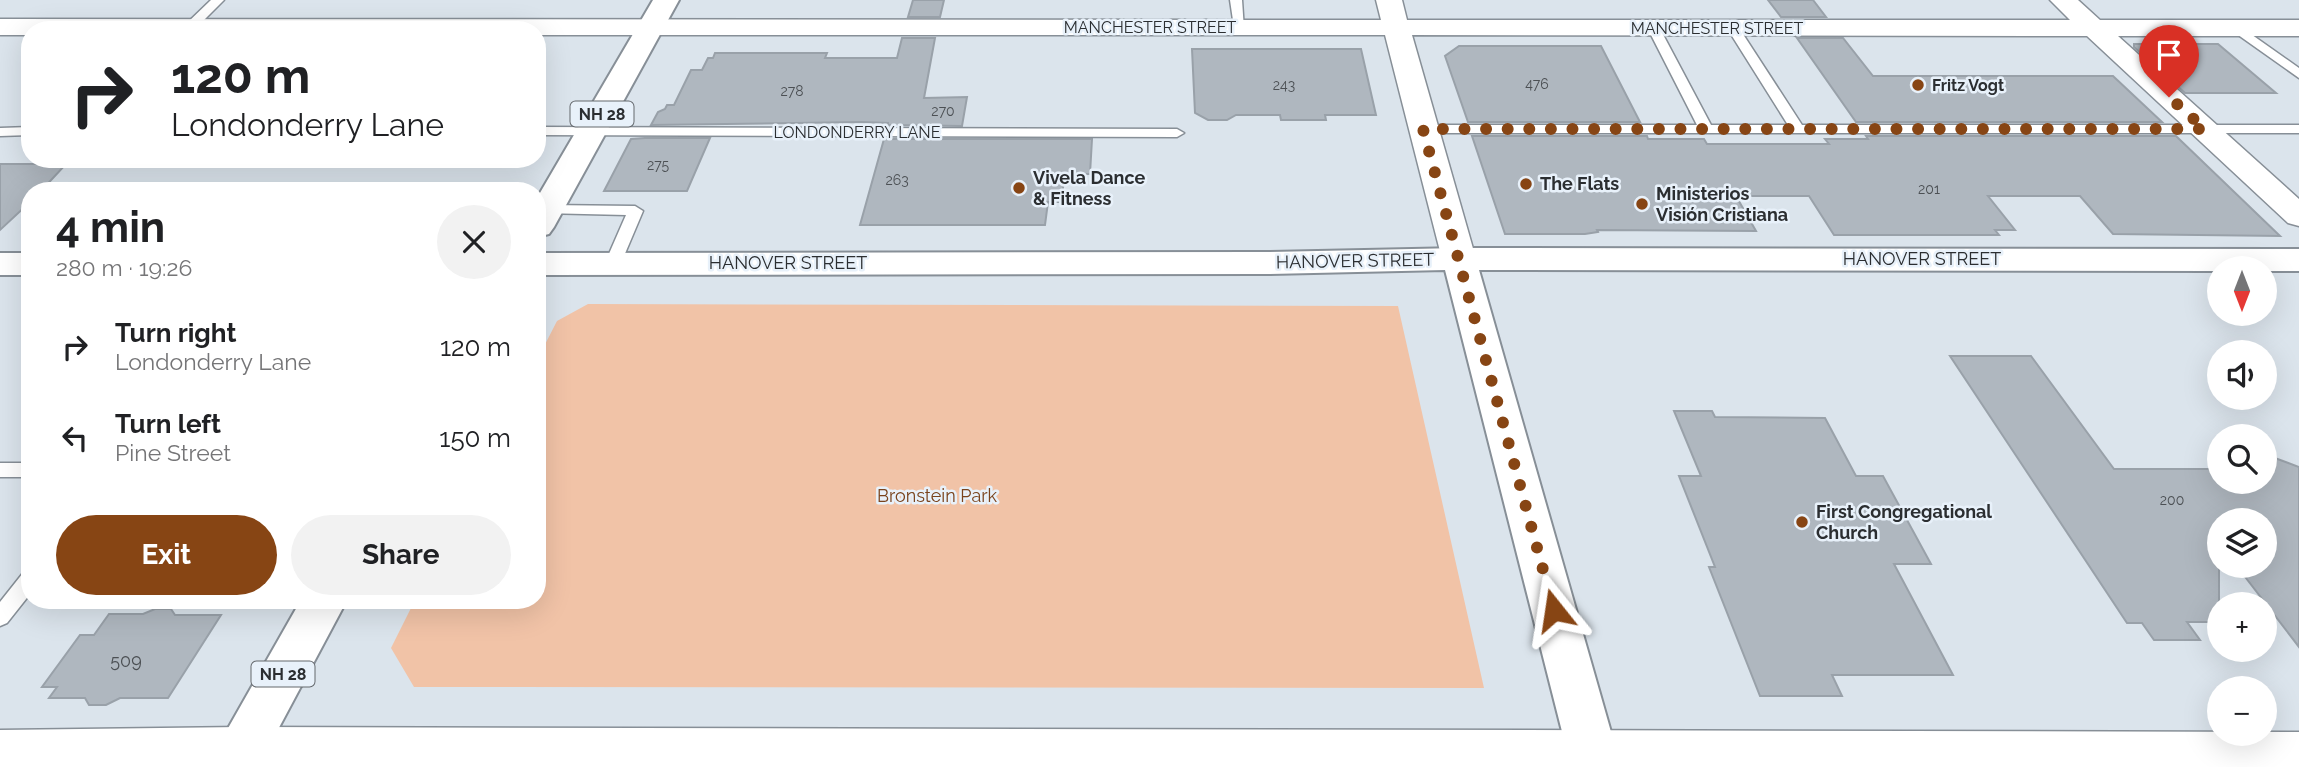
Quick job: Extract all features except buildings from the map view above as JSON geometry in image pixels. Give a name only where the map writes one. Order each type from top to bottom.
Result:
[{"type":"street","name":"NH 28","points":[[546,212],[666,0]]},
{"type":"street","points":[[2063,0],[2299,216]]},
{"type":"street","name":"MANCHESTER STREET","points":[[546,27],[1240,27],[1392,13],[1653,27],[2299,28]]},
{"type":"street","points":[[1392,13],[1594,760]]},
{"type":"street","name":"MANCHESTER STREET","points":[[0,27],[21,27]]},
{"type":"street","name":"HANOVER STREET","points":[[546,264],[1279,263],[1459,259],[2299,260]]},
{"type":"street","points":[[0,264],[21,264]]},
{"type":"street","name":"NH 28","points":[[236,758],[320,609]]},
{"type":"street","points":[[0,752],[236,758],[2290,758]]},
{"type":"lane","points":[[196,21],[218,0]]},
{"type":"lane","points":[[1236,0],[1240,27]]},
{"type":"lane","points":[[1653,27],[1706,129]]},
{"type":"lane","points":[[1733,28],[1797,128]]},
{"type":"lane","points":[[2238,29],[2299,74]]},
{"type":"lane","points":[[1423,129],[2299,129]]},
{"type":"lane","points":[[0,131],[21,131]]},
{"type":"lane","name":"LONDONDERRY LANE","points":[[546,131],[1177,133]]},
{"type":"lane","points":[[546,219],[635,211],[613,263]]},
{"type":"lane","points":[[0,470],[21,470]]},
{"type":"lane","points":[[0,617],[21,590]]},
{"type":"green space","name":"Bronstein Park","points":[[588,304],[1398,306],[1484,688],[414,687],[391,648],[410,609],[546,609],[546,342],[557,321]]},
{"type":"place","name":"Fritz Vogt","points":[[1918,85]]},
{"type":"place","name":"The Flats","points":[[1526,184]]},
{"type":"place","name":"Vivela Dance & Fitness","points":[[1019,188]]},
{"type":"place","name":"Ministerios Visión Cristiana","points":[[1642,204]]},
{"type":"place","name":"First Congregational Church","points":[[1802,522]]},
{"type":"route","points":[[1554,610],[1423,129],[2205,129],[2169,97]]}]
